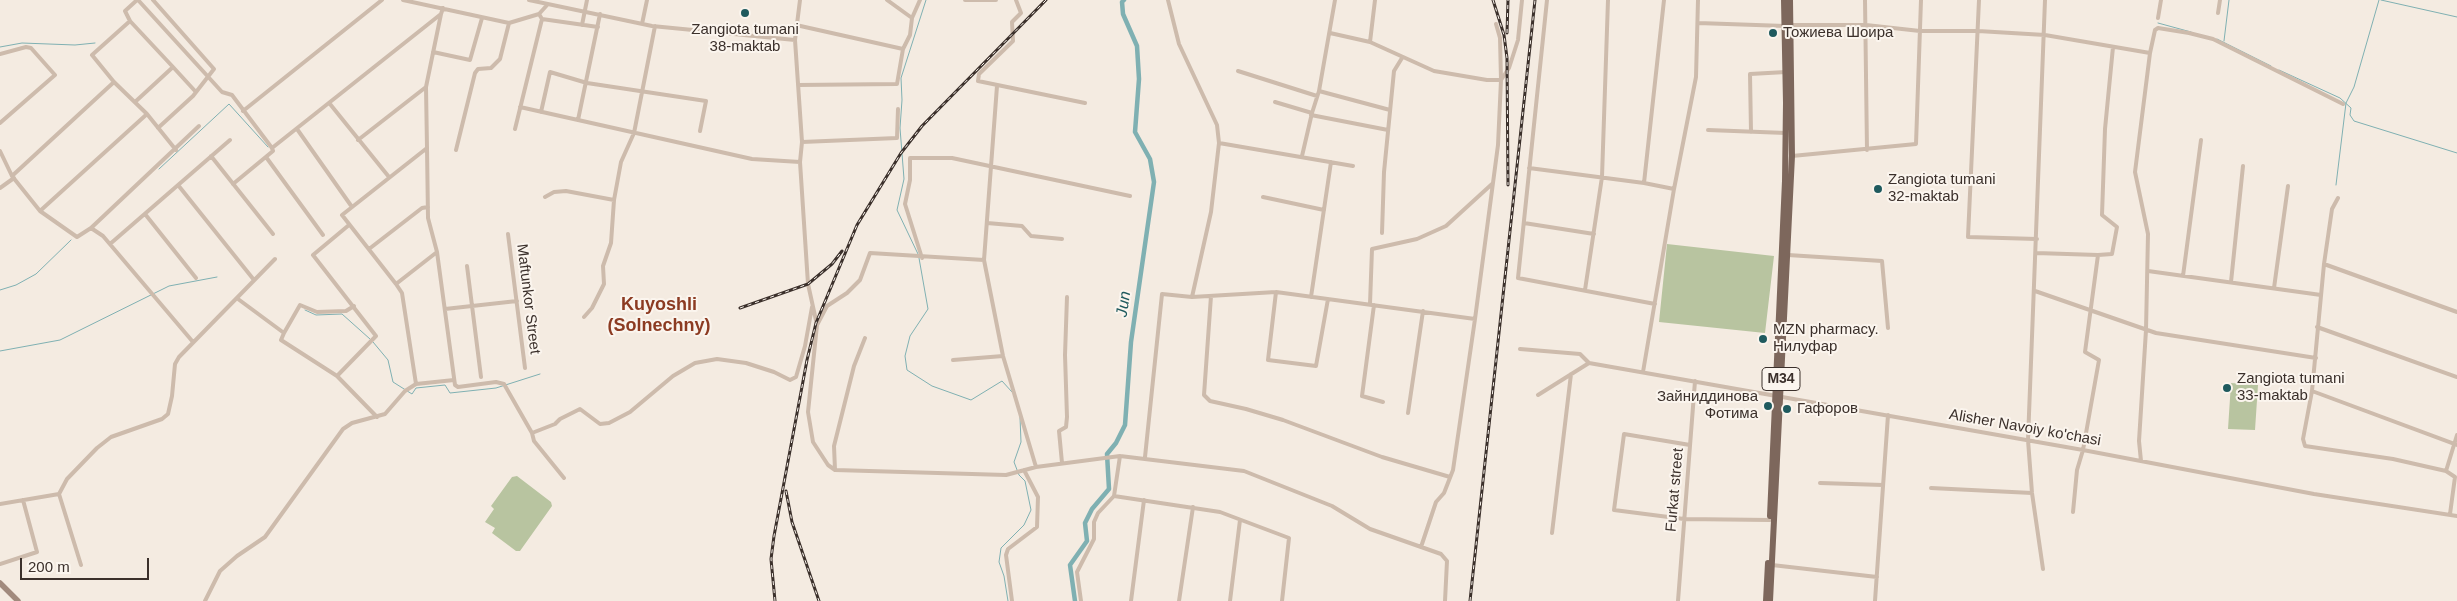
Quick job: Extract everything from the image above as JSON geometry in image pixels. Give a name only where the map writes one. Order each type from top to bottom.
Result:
[{"type":"main road","name":"M34","points":[[1766,601],[1777,395],[1788,255],[1792,156],[1788,26],[1784,0]]},
{"type":"main road","name":"M34","points":[[1770,601],[1786,133],[1786,72],[1790,0]]},
{"type":"main road","points":[[0,583],[18,601]]},
{"type":"street","points":[[195,91],[130,21],[125,11],[137,0],[222,92],[232,95],[272,148]]},
{"type":"street","points":[[153,0],[214,70],[195,91],[193,96],[158,128]]},
{"type":"street","points":[[243,111],[382,0]]},
{"type":"street","points":[[402,0],[509,23],[539,14],[548,4]]},
{"type":"street","points":[[529,0],[655,26],[795,40]]},
{"type":"street","points":[[582,25],[587,0]]},
{"type":"street","points":[[642,24],[647,0]]},
{"type":"street","points":[[800,0],[795,40],[802,142],[800,162],[812,307],[817,325],[808,412],[813,442],[825,462],[835,470],[1006,475],[1036,467],[1120,456],[1244,471],[1332,506],[1370,529],[1441,554],[1447,561],[1445,601]]},
{"type":"street","points":[[887,0],[912,18]]},
{"type":"street","points":[[798,84],[897,84],[903,49],[910,35],[912,18],[920,0]]},
{"type":"street","points":[[965,0],[996,0]]},
{"type":"street","points":[[1016,0],[1021,13],[1012,22],[1013,41],[979,74],[978,81],[1084,103]]},
{"type":"street","points":[[1168,0],[1179,44],[1217,125],[1219,143],[1211,212],[1192,297]]},
{"type":"street","points":[[1302,156],[1318,94],[1330,33],[1334,0]]},
{"type":"street","points":[[1370,42],[1375,0]]},
{"type":"street","points":[[1501,80],[1509,68],[1518,40],[1522,0]]},
{"type":"street","points":[[1547,0],[1518,278],[1655,304]]},
{"type":"street","points":[[1585,290],[1602,177],[1608,0]]},
{"type":"street","points":[[1644,183],[1664,0]]},
{"type":"street","points":[[1644,372],[1674,189],[1696,77],[1698,0]]},
{"type":"street","points":[[1865,0],[1867,150]]},
{"type":"street","points":[[1792,156],[1916,144],[1921,0]]},
{"type":"street","points":[[1979,0],[1968,237],[2037,239]]},
{"type":"street","points":[[2043,569],[2032,493],[2028,440],[2045,0]]},
{"type":"street","points":[[2158,18],[2161,0]]},
{"type":"street","points":[[2218,13],[2220,0]]},
{"type":"street","points":[[443,8],[426,87],[428,218],[437,252],[454,385],[458,387],[496,382],[504,384],[532,433],[534,441],[564,478]]},
{"type":"street","points":[[233,184],[266,158],[273,150],[272,148],[330,104],[441,14]]},
{"type":"street","points":[[516,129],[542,19],[539,14]]},
{"type":"street","points":[[578,120],[600,14]]},
{"type":"street","points":[[433,52],[470,60],[482,18]]},
{"type":"street","points":[[542,19],[598,27]]},
{"type":"street","points":[[130,21],[92,55],[114,82],[147,114],[176,150]]},
{"type":"street","points":[[456,150],[475,73],[478,69],[491,68],[500,59],[509,23]]},
{"type":"street","points":[[1698,23],[1788,26],[1866,25],[1920,31],[1978,31],[2045,35],[2150,53]]},
{"type":"street","points":[[1421,547],[1436,502],[1444,493],[1450,477],[1475,319],[1498,145],[1501,80],[1500,38],[1496,24]]},
{"type":"street","points":[[796,25],[903,49]]},
{"type":"street","points":[[584,317],[592,308],[604,284],[603,266],[611,243],[614,200],[623,153],[634,132],[655,26]]},
{"type":"street","points":[[2141,461],[2140,440],[2146,330],[2148,234],[2134,172],[2150,53],[2155,30],[2158,28],[2213,39],[2343,104]]},
{"type":"street","points":[[1330,33],[1370,42],[1434,71],[1486,80],[1501,80]]},
{"type":"street","points":[[0,54],[26,47],[31,48],[55,75],[0,123]]},
{"type":"street","points":[[2036,253],[2112,254],[2117,227],[2102,215],[2104,129],[2113,47]]},
{"type":"street","points":[[1382,233],[1388,130],[1394,71],[1402,58]]},
{"type":"street","points":[[134,102],[173,67]]},
{"type":"street","points":[[1238,71],[1318,94],[1390,110]]},
{"type":"street","points":[[541,112],[550,72],[587,83],[706,101],[700,131]]},
{"type":"street","points":[[1751,132],[1750,74],[1786,72]]},
{"type":"street","points":[[0,188],[114,82]]},
{"type":"street","points":[[997,86],[984,260],[1002,356],[1036,467]]},
{"type":"street","points":[[358,140],[426,87]]},
{"type":"street","points":[[1275,102],[1312,114],[1388,130]]},
{"type":"street","points":[[330,104],[389,177]]},
{"type":"street","points":[[520,107],[752,159],[800,162]]},
{"type":"street","points":[[802,142],[897,138],[898,109]]},
{"type":"street","points":[[40,211],[147,114]]},
{"type":"street","points":[[0,151],[13,177],[40,211],[77,237],[91,228],[176,150],[199,126]]},
{"type":"street","points":[[297,129],[352,206]]},
{"type":"street","points":[[1708,130],[1786,133]]},
{"type":"street","points":[[110,244],[230,140]]},
{"type":"street","points":[[2183,276],[2201,140]]},
{"type":"street","points":[[1219,143],[1354,166]]},
{"type":"street","points":[[416,384],[402,293],[342,215],[427,148]]},
{"type":"street","points":[[211,156],[273,234]]},
{"type":"street","points":[[266,158],[323,235]]},
{"type":"street","points":[[922,258],[905,204],[910,180],[910,158],[952,158],[1130,196]]},
{"type":"street","points":[[1311,297],[1331,162]]},
{"type":"street","points":[[2231,282],[2243,166]]},
{"type":"street","points":[[1529,168],[1644,183],[1674,189]]},
{"type":"street","points":[[1383,402],[1362,396],[1372,305],[1372,249],[1418,239],[1446,226],[1493,183]]},
{"type":"street","points":[[178,185],[254,280]]},
{"type":"street","points":[[2274,288],[2288,186]]},
{"type":"street","points":[[546,198],[554,192],[566,191],[614,200]]},
{"type":"street","points":[[1263,197],[1324,210]]},
{"type":"street","points":[[2338,198],[2332,209],[2324,264],[2317,327],[2316,358],[2304,439],[2305,446],[2393,459],[2446,471],[2455,477],[2450,514]]},
{"type":"street","points":[[369,249],[422,208],[428,207]]},
{"type":"street","points":[[145,214],[196,278]]},
{"type":"street","points":[[987,223],[1022,226],[1031,236],[1062,240]]},
{"type":"street","points":[[1524,223],[1594,234]]},
{"type":"street","points":[[337,376],[376,336],[313,255],[349,225]]},
{"type":"street","points":[[91,228],[110,244],[193,342]]},
{"type":"street","name":"Maftunkor Street","points":[[508,234],[525,368]]},
{"type":"street","points":[[396,284],[437,252]]},
{"type":"street","points":[[817,325],[827,306],[847,293],[860,280],[870,253],[922,258],[984,260]]},
{"type":"street","points":[[1788,255],[1882,261],[1888,328]]},
{"type":"street","points":[[2073,512],[2077,470],[2083,450],[2100,360],[2085,352],[2098,255]]},
{"type":"street","points":[[81,565],[59,494],[67,479],[97,448],[112,437],[168,414],[175,364],[181,353],[238,299],[275,258]]},
{"type":"street","points":[[2324,264],[2457,312]]},
{"type":"street","points":[[467,266],[481,377]]},
{"type":"street","points":[[2148,271],[2321,295]]},
{"type":"street","points":[[2035,291],[2156,333],[2316,358]]},
{"type":"street","points":[[1145,458],[1162,294],[1192,297],[1276,292],[1475,319]]},
{"type":"street","points":[[1276,292],[1268,360],[1316,366],[1328,299]]},
{"type":"street","points":[[1211,296],[1204,395],[1210,401],[1283,420],[1382,457],[1450,477]]},
{"type":"street","points":[[1062,463],[1059,431],[1066,428],[1067,417],[1065,355],[1067,297]]},
{"type":"street","points":[[238,299],[284,333]]},
{"type":"street","points":[[445,309],[517,301]]},
{"type":"street","points":[[354,306],[346,311],[317,312],[300,305],[281,340],[337,376],[377,416]]},
{"type":"street","points":[[532,433],[555,424],[560,419],[580,409],[600,424],[609,423],[630,412],[673,376],[695,364],[717,359],[746,363],[774,372],[790,380],[796,377],[805,346],[812,307]]},
{"type":"street","points":[[1408,414],[1423,311]]},
{"type":"street","points":[[2317,327],[2457,377]]},
{"type":"street","points":[[835,470],[834,446],[851,375],[865,338]]},
{"type":"street","name":"Alisher Navoiy ko'chasi","points":[[1520,349],[1580,354],[1589,363],[2028,440],[2314,494],[2457,516]]},
{"type":"street","points":[[953,360],[1002,356]]},
{"type":"street","points":[[1538,395],[1589,363]]},
{"type":"street","points":[[1552,533],[1570,374]]},
{"type":"street","points":[[204,601],[220,571],[237,556],[265,537],[343,429],[352,423],[385,414],[405,391],[416,384],[454,380]]},
{"type":"street","name":"Furkat street","points":[[1678,601],[1695,381]]},
{"type":"street","points":[[2312,390],[2455,444]]},
{"type":"street","points":[[1875,601],[1888,415]]},
{"type":"street","points":[[1690,445],[1624,434],[1614,510],[1684,519],[1770,520]]},
{"type":"street","points":[[2446,471],[2457,435]]},
{"type":"street","points":[[1080,601],[1077,572],[1094,539],[1094,522],[1098,513],[1114,496],[1120,456]]},
{"type":"street","points":[[1012,601],[1006,555],[1008,549],[1037,527],[1038,497],[1024,470]]},
{"type":"street","points":[[1820,483],[1884,485]]},
{"type":"street","points":[[1931,488],[2032,493]]},
{"type":"street","points":[[0,504],[59,494]]},
{"type":"street","points":[[1114,496],[1220,512],[1289,538],[1282,601]]},
{"type":"street","points":[[0,564],[37,552],[23,500]]},
{"type":"street","points":[[1131,601],[1144,500]]},
{"type":"street","points":[[1179,601],[1193,507]]},
{"type":"street","points":[[1230,601],[1240,520]]},
{"type":"street","points":[[1772,565],[1877,577]]},
{"type":"green space","points":[[1667,244],[1774,256],[1765,333],[1659,322]]},
{"type":"green space","points":[[2231,383],[2258,385],[2255,430],[2228,429]]},
{"type":"green space","points":[[517,476],[551,502],[552,506],[520,551],[516,551],[492,533],[495,528],[485,522],[494,509],[491,506],[512,477]]},
{"type":"waterway","points":[[918,254],[897,210],[904,179],[900,128],[901,78],[926,0]]},
{"type":"waterway","name":"Jun","points":[[1075,601],[1070,565],[1087,541],[1085,523],[1092,509],[1109,489],[1107,454],[1116,443],[1125,425],[1131,342],[1154,182],[1150,159],[1135,132],[1139,79],[1137,46],[1123,14],[1122,2],[1124,0]]},
{"type":"waterway","points":[[2224,41],[2229,0]]},
{"type":"waterway","points":[[2336,185],[2346,103],[2354,87],[2379,0]]},
{"type":"waterway","points":[[2381,0],[2457,17]]},
{"type":"waterway","points":[[2158,23],[2191,32]]},
{"type":"waterway","points":[[2217,39],[2271,66]]},
{"type":"waterway","points":[[0,47],[22,43],[75,45],[95,43]]},
{"type":"waterway","points":[[2279,70],[2340,98],[2351,108],[2350,115],[2354,121],[2457,153]]},
{"type":"waterway","points":[[159,169],[229,104],[268,147]]},
{"type":"waterway","points":[[0,290],[16,285],[36,274],[71,240]]},
{"type":"waterway","points":[[919,258],[928,309],[910,336],[905,356],[907,370],[932,386],[971,400],[1002,381],[1012,392]]},
{"type":"waterway","points":[[0,351],[60,340],[169,286],[217,277]]},
{"type":"waterway","points":[[305,310],[316,315],[342,314],[370,339]]},
{"type":"waterway","points":[[373,342],[388,360],[393,382],[412,394],[416,388],[445,385],[450,393],[496,388],[540,374]]},
{"type":"waterway","points":[[1008,601],[1004,576],[999,562],[1001,548],[1024,525],[1031,510],[1025,481],[1019,475],[1014,462],[1021,442],[1020,417]]},
{"type":"railway","points":[[775,601],[771,559],[774,536],[807,360],[816,323],[857,225],[901,153],[922,126],[1046,0]]},
{"type":"railway","points":[[1493,0],[1504,35],[1507,58],[1508,185]]},
{"type":"railway","points":[[1507,33],[1508,0]]},
{"type":"railway","points":[[1470,601],[1535,0]]},
{"type":"railway","points":[[740,308],[808,284],[832,264],[842,251]]},
{"type":"railway","points":[[786,491],[792,522],[819,601]]},
{"type":"place","name":"Zangiota tumani 38-maktab","points":[[745,13]]},
{"type":"place","name":"Тожиева Шоира","points":[[1773,33]]},
{"type":"place","name":"Zangiota tumani 32-maktab","points":[[1878,189]]},
{"type":"place","name":"MZN pharmacy. Нилуфар","points":[[1763,339]]},
{"type":"place","name":"Zangiota tumani 33-maktab","points":[[2227,388]]},
{"type":"place","name":"Зайниддинова Фотима","points":[[1768,406]]},
{"type":"place","name":"Гафоров","points":[[1787,409]]},
{"type":"district","name":"Kuyoshli (Solnechny)","points":[[659,315]]}]
